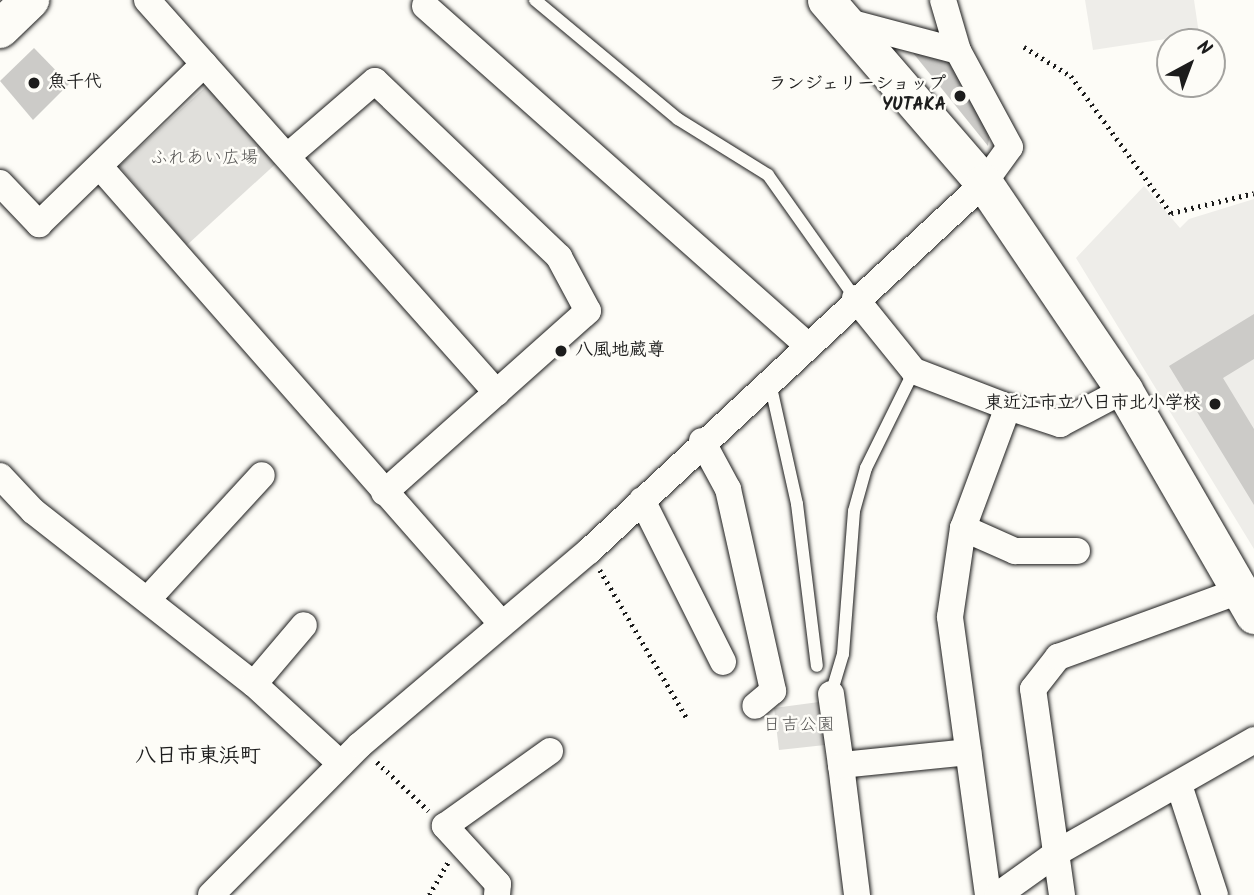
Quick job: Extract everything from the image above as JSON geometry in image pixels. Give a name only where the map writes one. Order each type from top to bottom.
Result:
[{"type":"main road","points":[[0,29],[30,0]]},
{"type":"street","points":[[148,0],[204,64],[290,154],[497,393]]},
{"type":"street","points":[[211,895],[360,746],[501,623],[589,551],[769,377],[984,183],[1010,147],[958,51],[943,0]]},
{"type":"street","points":[[425,6],[806,344]]},
{"type":"street","points":[[834,6],[958,51]]},
{"type":"street","points":[[834,6],[984,183],[1124,390],[1248,603],[1058,657],[1033,689],[1062,895]]},
{"type":"street","points":[[0,183],[39,224],[101,168],[204,64]]},
{"type":"street","points":[[290,154],[375,81],[559,257],[588,311],[384,493]]},
{"type":"street","points":[[101,168],[501,623]]},
{"type":"street","points":[[855,298],[914,371],[1008,407],[1060,424],[1124,390]]},
{"type":"street","points":[[988,895],[950,617],[963,528],[1008,407]]},
{"type":"street","points":[[702,441],[728,489],[774,691],[755,706]]},
{"type":"street","points":[[148,599],[262,475]]},
{"type":"street","points":[[0,476],[33,511],[254,684],[341,764]]},
{"type":"street","points":[[642,500],[723,662]]},
{"type":"street","points":[[963,528],[1015,551],[1077,551]]},
{"type":"street","points":[[254,684],[304,625]]},
{"type":"street","points":[[831,694],[857,895]]},
{"type":"street","points":[[998,895],[1058,852],[1254,740]]},
{"type":"street","points":[[497,895],[498,884],[451,832],[550,751]]},
{"type":"street","points":[[841,765],[968,752]]},
{"type":"street","points":[[1179,785],[1215,895]]},
{"type":"lane","points":[[534,0],[678,119],[768,175],[855,298]]},
{"type":"lane","points":[[831,694],[843,654],[854,510],[866,468],[914,371]]},
{"type":"lane","points":[[769,377],[797,504],[817,666]]},
{"type":"path","points":[[1024,47],[1071,76],[1171,213],[1254,193]]},
{"type":"path","points":[[589,551],[687,718]]},
{"type":"path","points":[[360,746],[451,832],[429,895]]},
{"type":"shaded area","points":[[1085,0],[1194,0],[1198,28],[1156,28],[1156,40],[1093,50]]},
{"type":"shaded area","points":[[1144,186],[1180,228],[1189,219],[1254,199],[1254,549],[1076,258]]},
{"type":"green space","name":"ふれあい広場","points":[[212,81],[281,159],[187,245],[119,166]]},
{"type":"green space","name":"日吉公園","points":[[819,702],[825,745],[779,750],[774,708]]},
{"type":"building","name":"ランジェリーショップ YUTAKA","points":[[901,38],[952,60],[990,133],[988,146]]},
{"type":"building","name":"魚千代","points":[[34,48],[69,84],[33,120],[0,81]]},
{"type":"building","name":"東近江市立八日市北小学校","points":[[1254,314],[1254,359],[1223,378],[1254,429],[1254,505],[1169,366]]},
{"type":"place","name":"魚千代","points":[[34,83]]},
{"type":"place","name":"ランジェリーショップ YUTAKA","points":[[960,96]]},
{"type":"place","name":"八風地蔵尊","points":[[561,351]]},
{"type":"place","name":"東近江市立八日市北小学校","points":[[1215,404]]},
{"type":"district","name":"八日市東浜町","points":[[198,757]]}]
